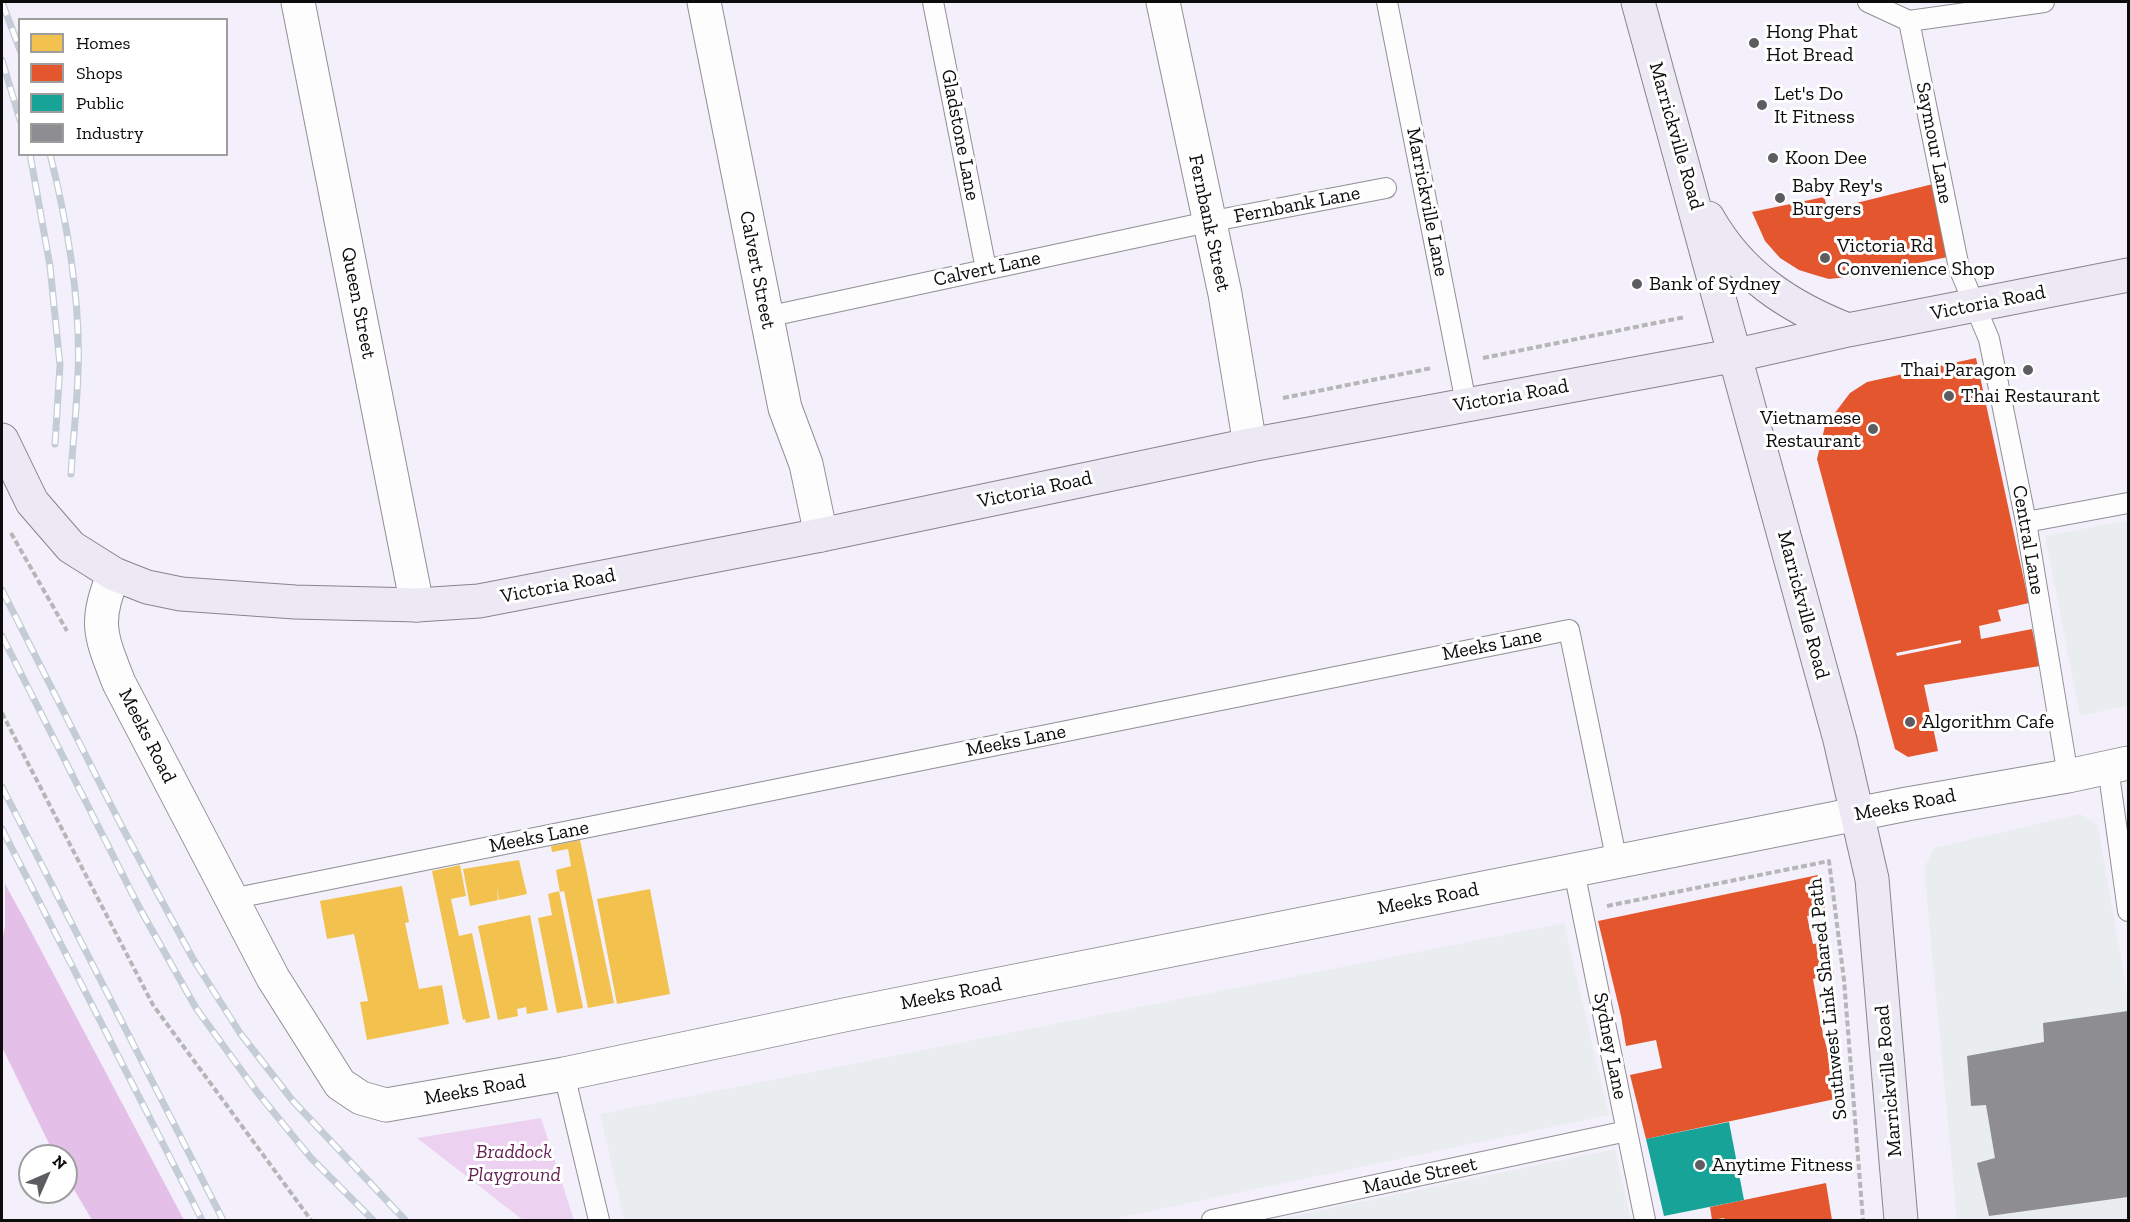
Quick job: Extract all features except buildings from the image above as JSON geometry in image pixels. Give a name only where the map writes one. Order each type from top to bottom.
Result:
[{"type":"main road","name":"Marrickville Road","points":[[1638,2],[1737,355],[1858,814],[1872,879],[1900,1221]]},
{"type":"main road","points":[[1690,185],[1719,238],[1746,270],[1775,294],[1816,317],[1848,330]]},
{"type":"main road","name":"Victoria Road","points":[[2,440],[32,502],[49,525],[70,547],[114,574],[147,587],[181,594],[283,602],[417,605],[489,599],[821,535],[1250,445],[1737,355],[1848,330],[2128,275]]},
{"type":"street","name":"Queen Street","points":[[298,2],[417,605]]},
{"type":"street","name":"Calvert Street","points":[[704,2],[785,408],[806,464],[821,535]]},
{"type":"street","name":"Fernbank Street","points":[[1163,2],[1225,294],[1250,445]]},
{"type":"street","name":"Meeks Road","points":[[114,574],[103,598],[100,629],[102,642],[119,683],[273,978],[340,1084],[361,1098],[386,1106],[564,1074],[844,1015],[1858,814],[2118,765]]},
{"type":"lane","name":"Gladstone Lane","points":[[933,2],[986,269]]},
{"type":"lane","name":"Marrickville Lane","points":[[1387,2],[1466,404]]},
{"type":"lane","points":[[1868,2],[1909,21],[2044,2]]},
{"type":"lane","name":"Saymour Lane","points":[[1909,21],[1959,268],[1977,306]]},
{"type":"lane","name":"Fernbank Lane","points":[[1208,222],[1386,188]]},
{"type":"lane","name":"Calvert Lane","points":[[766,317],[1208,222]]},
{"type":"lane","name":"Central Lane","points":[[1977,306],[1989,339],[2026,522],[2068,776]]},
{"type":"lane","points":[[2026,522],[2128,503]]},
{"type":"lane","name":"Meeks Lane","points":[[231,899],[1569,630],[1617,862]]},
{"type":"lane","points":[[2118,765],[2128,911]]},
{"type":"lane","name":"Sydney Lane","points":[[1574,871],[1645,1221]]},
{"type":"lane","points":[[564,1074],[599,1221]]},
{"type":"lane","name":"Maude Street","points":[[1212,1221],[1627,1131]]},
{"type":"path","points":[[7,525],[71,638]]},
{"type":"path","points":[[2,713],[153,1005],[311,1221]]},
{"type":"path","name":"Southwest Link Shared Path","points":[[1602,907],[1829,861],[1844,980],[1863,1221]]},
{"type":"shaded area","points":[[2128,520],[2128,705],[2080,716],[2045,536]]},
{"type":"shaded area","points":[[2080,814],[2098,825],[2128,999],[2128,1220],[1957,1220],[1924,868],[1934,848]]},
{"type":"shaded area","points":[[5,884],[184,1220],[92,1220],[78,1196],[78,1144],[49,1144],[2,1047],[2,940],[5,927]]},
{"type":"shaded area","points":[[1564,923],[1609,1115],[1108,1220],[624,1220],[600,1114]]},
{"type":"shaded area","points":[[1615,1149],[1631,1220],[1274,1220]]},
{"type":"green space","name":"Braddock Playground","points":[[541,1118],[574,1220],[523,1220],[417,1138]]},
{"type":"railway","points":[[2,2],[18,45]]},
{"type":"railway","points":[[2,60],[18,113]]},
{"type":"railway","points":[[30,156],[50,266],[60,365],[55,444]]},
{"type":"railway","points":[[50,156],[72,262],[77,318],[78,373],[71,474]]},
{"type":"railway","points":[[2,590],[121,825],[192,957],[240,1033],[293,1101],[405,1220]]},
{"type":"railway","points":[[2,636],[139,907],[196,1008],[257,1092],[311,1158],[373,1220]]},
{"type":"railway","points":[[2,787],[223,1220]]},
{"type":"railway","points":[[2,829],[202,1220]]},
{"type":"place","name":"Hong Phat Hot Bread","points":[[1754,43]]},
{"type":"place","name":"Let's Do It Fitness","points":[[1762,105]]},
{"type":"place","name":"Koon Dee","points":[[1773,158]]},
{"type":"place","name":"Baby Rey's Burgers","points":[[1780,198]]},
{"type":"place","name":"Victoria Rd Convenience Shop","points":[[1825,258]]},
{"type":"place","name":"Bank of Sydney","points":[[1637,284]]},
{"type":"place","name":"Thai Paragon","points":[[2028,370]]},
{"type":"place","name":"Thai Restaurant","points":[[1949,396]]},
{"type":"place","name":"Vietnamese Restaurant","points":[[1873,429]]},
{"type":"place","name":"Algorithm Cafe","points":[[1910,722]]},
{"type":"place","name":"Anytime Fitness","points":[[1700,1165]]}]
